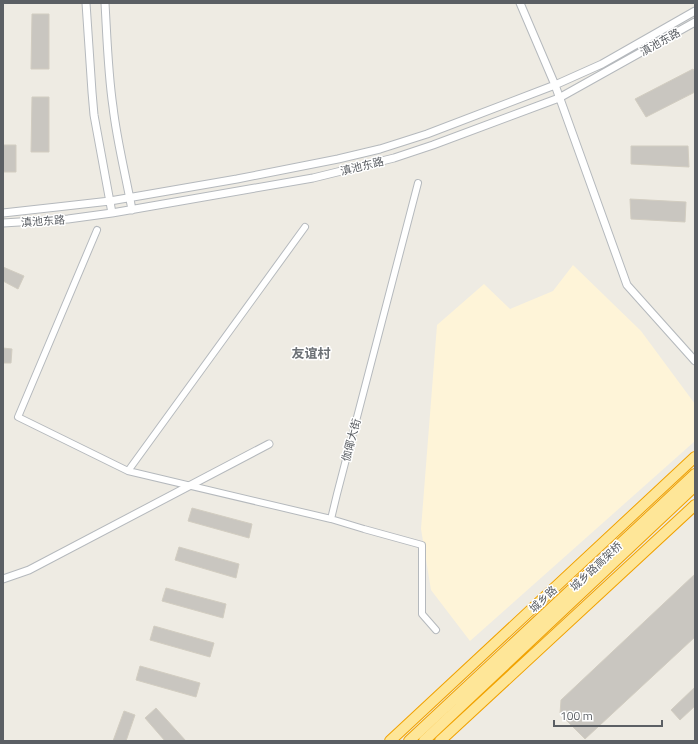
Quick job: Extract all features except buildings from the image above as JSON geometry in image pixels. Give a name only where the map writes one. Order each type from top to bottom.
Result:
[{"type":"highway","name":"城乡路","points":[[390,741],[695,457]]},
{"type":"highway","name":"城乡路高架桥","points":[[409,741],[695,474]]},
{"type":"highway","name":"城乡路高架桥","points":[[424,741],[695,486]]},
{"type":"highway","points":[[440,741],[695,505]]},
{"type":"street","points":[[86,3],[92,100],[112,213]]},
{"type":"street","points":[[105,3],[113,108],[116,131],[132,210]]},
{"type":"street","points":[[520,3],[555,85],[626,285],[695,361]]},
{"type":"street","name":"滇池东路","points":[[3,212],[110,200],[237,179],[291,169],[380,149],[427,134],[555,85],[602,64],[695,11]]},
{"type":"street","name":"滇池东路","points":[[3,223],[68,219],[132,210],[313,178],[394,158],[559,98],[695,22]]},
{"type":"street","name":"伽倻大街","points":[[331,519],[338,487],[418,183]]},
{"type":"street","points":[[128,471],[305,227]]},
{"type":"street","points":[[97,230],[18,417],[128,471],[331,519],[364,530],[422,545],[422,614],[436,630]]},
{"type":"street","points":[[3,579],[29,570],[269,444]]},
{"type":"shaded area","points":[[573,265],[641,331],[695,404],[695,441],[470,641],[431,590],[421,529],[437,325],[484,284],[510,309],[553,291]]},
{"type":"district","name":"友谊村","points":[[311,353]]}]
